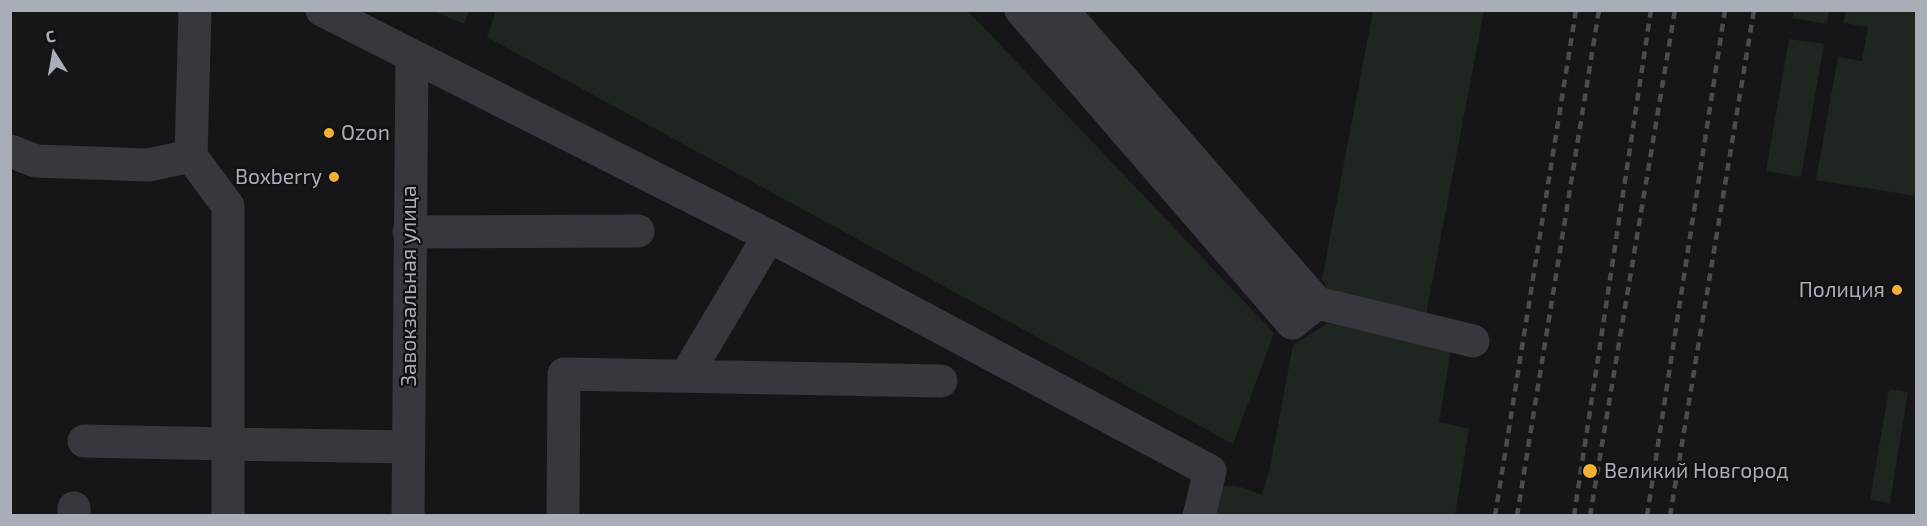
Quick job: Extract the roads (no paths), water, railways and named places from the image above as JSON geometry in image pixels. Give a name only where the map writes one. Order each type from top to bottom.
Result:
[{"type":"street","points":[[195,10],[191,156],[228,206],[228,516]]},
{"type":"street","points":[[322,10],[769,236],[1210,471],[1199,516]]},
{"type":"street","points":[[1021,10],[1292,323],[1317,303]]},
{"type":"street","points":[[1062,10],[1317,303],[1473,341]]},
{"type":"street","name":"Завокзальная улица","points":[[408,516],[412,56]]},
{"type":"street","points":[[10,151],[36,161],[148,165],[191,156]]},
{"type":"street","points":[[410,232],[638,231]]},
{"type":"street","points":[[686,376],[769,236]]},
{"type":"street","points":[[563,516],[564,374],[941,381]]},
{"type":"street","points":[[84,441],[408,447]]},
{"type":"railway","points":[[1495,516],[1576,10]]},
{"type":"railway","points":[[1517,516],[1599,10]]},
{"type":"railway","points":[[1574,516],[1651,10]]},
{"type":"railway","points":[[1590,516],[1675,10]]},
{"type":"railway","points":[[1647,516],[1725,10]]},
{"type":"railway","points":[[1670,516],[1754,10]]},
{"type":"place","name":"Ozon","points":[[329,133]]},
{"type":"place","name":"Boxberry","points":[[334,177]]},
{"type":"place","name":"Полиция","points":[[1897,290]]},
{"type":"place","name":"Великий Новгород","points":[[1590,471]]}]
